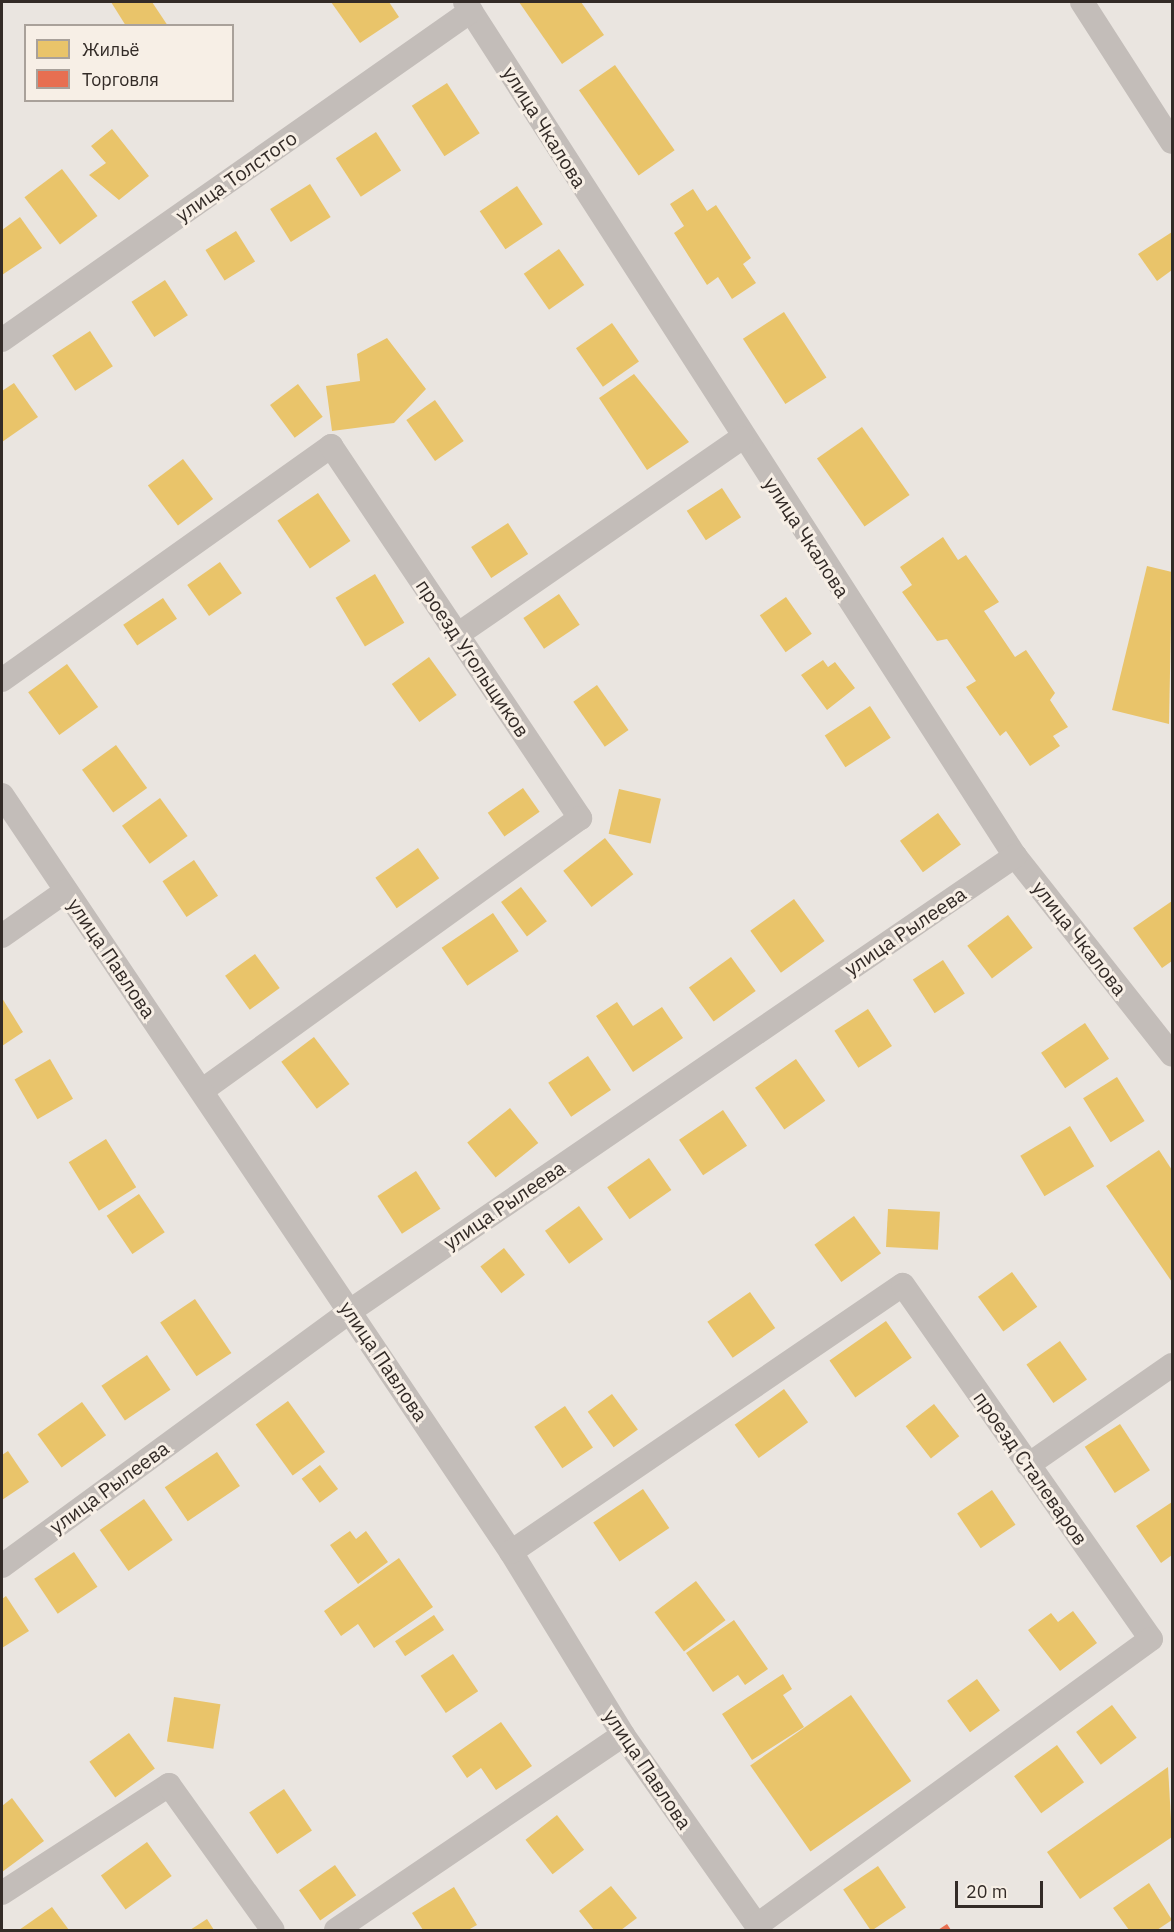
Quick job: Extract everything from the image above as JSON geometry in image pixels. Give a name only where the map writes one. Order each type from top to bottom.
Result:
[{"type":"street","points":[[1082,2],[1173,142]]},
{"type":"street","name":"улица Толстого","points":[[2,340],[468,6]]},
{"type":"street","name":"улица Чкалова","points":[[468,6],[742,438],[1015,856],[1173,1055]]},
{"type":"street","points":[[457,635],[742,438]]},
{"type":"street","name":"проезд Угольщиков","points":[[2,680],[331,446],[580,818],[202,1091]]},
{"type":"street","name":"улица Павлова","points":[[2,795],[511,1552],[623,1735],[759,1928]]},
{"type":"street","name":"улица Рылеева","points":[[2,1566],[350,1311],[1015,856]]},
{"type":"street","points":[[2,936],[66,891]]},
{"type":"street","name":"проезд Сталеваров","points":[[511,1552],[903,1286],[1151,1639],[759,1928]]},
{"type":"street","points":[[1028,1465],[1173,1365]]},
{"type":"street","points":[[336,1930],[623,1735]]},
{"type":"street","points":[[2,1893],[169,1785],[273,1930]]},
{"type":"building: Жильё","points":[[111,2],[152,2],[167,24],[125,24]]},
{"type":"building: Жильё","points":[[331,2],[389,2],[399,17],[360,43]]},
{"type":"building: Жильё","points":[[519,2],[581,2],[604,35],[562,64]]},
{"type":"building: Жильё","points":[[615,65],[675,150],[639,175],[579,90]]},
{"type":"building: Жильё","points":[[447,83],[480,133],[444,156],[412,106]]},
{"type":"building: Жильё","points":[[112,129],[149,176],[119,200],[89,175],[106,163],[91,146]]},
{"type":"building: Жильё","points":[[376,132],[401,171],[361,197],[336,158]]},
{"type":"building: Жильё","points":[[62,169],[98,216],[60,244],[24,197]]},
{"type":"building: Жильё","points":[[310,184],[331,217],[291,242],[270,209]]},
{"type":"building: Жильё","points":[[517,186],[543,224],[505,249],[480,211]]},
{"type":"building: Жильё","points":[[693,189],[707,211],[716,205],[751,258],[743,264],[756,283],[732,299],[718,277],[707,285],[674,233],[684,226],[670,204]]},
{"type":"building: Жильё","points":[[20,217],[42,248],[2,275],[2,230]]},
{"type":"building: Жильё","points":[[236,231],[255,262],[225,281],[205,250]]},
{"type":"building: Жильё","points":[[1172,232],[1172,270],[1157,281],[1138,254]]},
{"type":"building: Жильё","points":[[559,249],[584,285],[549,310],[524,274]]},
{"type":"building: Жильё","points":[[165,280],[188,315],[154,337],[131,302]]},
{"type":"building: Жильё","points":[[784,312],[826,377],[785,404],[743,339]]},
{"type":"building: Жильё","points":[[612,323],[639,362],[603,387],[576,348]]},
{"type":"building: Жильё","points":[[90,331],[113,366],[75,391],[52,356]]},
{"type":"building: Жильё","points":[[387,338],[426,389],[394,423],[332,431],[326,386],[360,381],[357,354]]},
{"type":"building: Жильё","points":[[634,374],[689,442],[647,470],[599,398]]},
{"type":"building: Жильё","points":[[14,383],[38,417],[2,442],[2,391]]},
{"type":"building: Жильё","points":[[298,384],[323,417],[295,438],[270,405]]},
{"type":"building: Жильё","points":[[435,400],[464,441],[435,461],[406,420]]},
{"type":"building: Жильё","points":[[862,427],[910,495],[865,527],[817,459]]},
{"type":"building: Жильё","points":[[183,459],[213,499],[178,525],[148,485]]},
{"type":"building: Жильё","points":[[722,488],[741,517],[706,540],[687,511]]},
{"type":"building: Жильё","points":[[318,493],[350,541],[310,568],[277,520]]},
{"type":"building: Жильё","points":[[508,523],[528,554],[491,578],[471,547]]},
{"type":"building: Жильё","points":[[943,537],[958,560],[966,555],[999,602],[984,611],[1015,657],[1026,650],[1055,693],[1050,700],[1068,727],[1053,736],[1060,746],[1030,766],[1006,731],[1000,736],[966,687],[976,681],[947,639],[937,641],[902,592],[912,585],[900,567]]},
{"type":"building: Жильё","points":[[220,562],[242,593],[209,616],[187,585]]},
{"type":"building: Жильё","points":[[1147,566],[1172,572],[1169,724],[1112,710]]},
{"type":"building: Жильё","points":[[375,574],[404,623],[365,647],[336,598]]},
{"type":"building: Жильё","points":[[559,594],[580,625],[544,649],[523,618]]},
{"type":"building: Жильё","points":[[786,597],[812,634],[786,652],[760,615]]},
{"type":"building: Жильё","points":[[163,598],[177,619],[137,646],[123,625]]},
{"type":"building: Жильё","points":[[429,657],[457,695],[419,722],[392,684]]},
{"type":"building: Жильё","points":[[823,660],[828,667],[835,662],[855,688],[827,710],[801,675]]},
{"type":"building: Жильё","points":[[67,664],[98,707],[59,735],[28,692]]},
{"type":"building: Жильё","points":[[597,685],[629,730],[605,747],[573,702]]},
{"type":"building: Жильё","points":[[870,706],[891,738],[845,767],[825,735]]},
{"type":"building: Жильё","points":[[116,745],[147,788],[113,813],[82,770]]},
{"type":"building: Жильё","points":[[523,788],[540,812],[504,836],[488,813]]},
{"type":"building: Жильё","points":[[619,789],[661,799],[651,843],[609,834]]},
{"type":"building: Жильё","points":[[160,798],[188,836],[150,864],[122,826]]},
{"type":"building: Жильё","points":[[938,813],[961,845],[923,872],[900,841]]},
{"type":"building: Жильё","points":[[605,838],[633,874],[592,907],[563,871]]},
{"type":"building: Жильё","points":[[418,848],[439,878],[397,908],[375,878]]},
{"type":"building: Жильё","points":[[194,860],[218,896],[187,917],[162,881]]},
{"type":"building: Жильё","points":[[521,887],[547,921],[527,936],[501,902]]},
{"type":"building: Жильё","points":[[794,899],[825,941],[781,973],[750,931]]},
{"type":"building: Жильё","points":[[1172,901],[1172,961],[1162,968],[1133,928]]},
{"type":"building: Жильё","points":[[493,913],[519,951],[467,986],[442,948]]},
{"type":"building: Жильё","points":[[1008,915],[1033,948],[992,978],[967,946]]},
{"type":"building: Жильё","points":[[255,954],[280,988],[250,1010],[225,976]]},
{"type":"building: Жильё","points":[[731,957],[756,991],[714,1022],[689,988]]},
{"type":"building: Жильё","points":[[943,960],[965,994],[935,1013],[913,980]]},
{"type":"building: Жильё","points":[[2,998],[23,1032],[2,1046]]},
{"type":"building: Жильё","points":[[617,1002],[633,1026],[662,1007],[683,1038],[633,1072],[596,1016]]},
{"type":"building: Жильё","points":[[868,1009],[892,1046],[858,1068],[834,1031]]},
{"type":"building: Жильё","points":[[1085,1023],[1109,1059],[1065,1088],[1041,1053]]},
{"type":"building: Жильё","points":[[314,1037],[350,1084],[317,1109],[281,1062]]},
{"type":"building: Жильё","points":[[588,1056],[611,1090],[571,1117],[548,1083]]},
{"type":"building: Жильё","points":[[50,1059],[73,1099],[37,1119],[14,1080]]},
{"type":"building: Жильё","points":[[796,1059],[825,1101],[784,1129],[755,1088]]},
{"type":"building: Жильё","points":[[1117,1077],[1145,1121],[1111,1142],[1083,1098]]},
{"type":"building: Жильё","points":[[510,1108],[538,1143],[496,1178],[467,1143]]},
{"type":"building: Жильё","points":[[723,1110],[747,1146],[703,1175],[679,1140]]},
{"type":"building: Жильё","points":[[1070,1126],[1094,1166],[1044,1196],[1020,1156]]},
{"type":"building: Жильё","points":[[106,1139],[136,1187],[99,1211],[69,1162]]},
{"type":"building: Жильё","points":[[1159,1150],[1172,1170],[1172,1282],[1106,1186]]},
{"type":"building: Жильё","points":[[649,1158],[671,1190],[630,1219],[607,1187]]},
{"type":"building: Жильё","points":[[416,1171],[441,1209],[402,1234],[377,1196]]},
{"type":"building: Жильё","points":[[139,1194],[165,1232],[132,1254],[107,1216]]},
{"type":"building: Жильё","points":[[579,1206],[603,1239],[569,1264],[545,1231]]},
{"type":"building: Жильё","points":[[888,1209],[940,1212],[938,1250],[886,1247]]},
{"type":"building: Жильё","points":[[854,1216],[881,1253],[841,1282],[814,1245]]},
{"type":"building: Жильё","points":[[504,1248],[525,1275],[501,1293],[480,1266]]},
{"type":"building: Жильё","points":[[1012,1272],[1037,1307],[1003,1331],[978,1297]]},
{"type":"building: Жильё","points":[[750,1292],[775,1328],[733,1358],[707,1322]]},
{"type":"building: Жильё","points":[[195,1299],[231,1353],[197,1376],[160,1322]]},
{"type":"building: Жильё","points":[[886,1321],[912,1358],[855,1397],[829,1361]]},
{"type":"building: Жильё","points":[[1060,1341],[1087,1380],[1053,1403],[1026,1365]]},
{"type":"building: Жильё","points":[[147,1355],[170,1390],[125,1421],[101,1386]]},
{"type":"building: Жильё","points":[[784,1389],[808,1422],[759,1458],[735,1425]]},
{"type":"building: Жильё","points":[[612,1394],[638,1430],[614,1447],[588,1412]]},
{"type":"building: Жильё","points":[[288,1401],[325,1452],[293,1475],[256,1425]]},
{"type":"building: Жильё","points":[[82,1402],[106,1435],[62,1467],[38,1434]]},
{"type":"building: Жильё","points":[[934,1404],[959,1436],[931,1458],[906,1426]]},
{"type":"building: Жильё","points":[[565,1406],[593,1447],[562,1468],[534,1427]]},
{"type":"building: Жильё","points":[[1120,1424],[1150,1470],[1115,1493],[1085,1447]]},
{"type":"building: Жильё","points":[[8,1451],[29,1482],[2,1500],[2,1455]]},
{"type":"building: Жильё","points":[[217,1452],[240,1486],[188,1521],[165,1487]]},
{"type":"building: Жильё","points":[[320,1465],[338,1489],[320,1503],[302,1479]]},
{"type":"building: Жильё","points":[[643,1489],[669,1528],[620,1562],[593,1523]]},
{"type":"building: Жильё","points":[[992,1490],[1015,1525],[981,1548],[957,1513]]},
{"type":"building: Жильё","points":[[144,1499],[173,1540],[128,1571],[100,1530]]},
{"type":"building: Жильё","points":[[1172,1502],[1172,1555],[1161,1563],[1136,1526]]},
{"type":"building: Жильё","points":[[350,1531],[356,1539],[366,1531],[388,1562],[358,1584],[330,1545]]},
{"type":"building: Жильё","points":[[74,1552],[97,1587],[58,1614],[34,1579]]},
{"type":"building: Жильё","points":[[399,1558],[433,1607],[374,1648],[358,1624],[341,1636],[324,1611]]},
{"type":"building: Жильё","points":[[696,1581],[725,1620],[684,1651],[654,1612]]},
{"type":"building: Жильё","points":[[6,1596],[29,1631],[2,1648],[2,1599]]},
{"type":"building: Жильё","points":[[1073,1611],[1097,1643],[1060,1671],[1028,1630],[1051,1613],[1058,1622]]},
{"type":"building: Жильё","points":[[434,1615],[444,1630],[405,1656],[395,1641]]},
{"type":"building: Жильё","points":[[734,1620],[768,1669],[745,1685],[738,1675],[713,1692],[686,1653]]},
{"type":"building: Жильё","points":[[453,1654],[478,1691],[446,1713],[421,1676]]},
{"type":"building: Жильё","points":[[783,1674],[792,1689],[783,1695],[804,1727],[752,1760],[722,1714]]},
{"type":"building: Жильё","points":[[977,1679],[1000,1711],[970,1732],[947,1701]]},
{"type":"building: Жильё","points":[[851,1695],[911,1781],[810,1852],[750,1766]]},
{"type":"building: Жильё","points":[[174,1697],[220,1704],[213,1749],[167,1741]]},
{"type":"building: Жильё","points":[[1112,1705],[1137,1738],[1101,1765],[1076,1732]]},
{"type":"building: Жильё","points":[[501,1722],[532,1766],[496,1790],[481,1768],[467,1778],[452,1756]]},
{"type":"building: Жильё","points":[[129,1733],[155,1769],[115,1797],[89,1762]]},
{"type":"building: Жильё","points":[[1057,1745],[1084,1782],[1041,1813],[1014,1776]]},
{"type":"building: Жильё","points":[[1168,1767],[1172,1837],[1080,1899],[1047,1852]]},
{"type":"building: Жильё","points":[[284,1789],[312,1830],[277,1854],[249,1812]]},
{"type":"building: Жильё","points":[[12,1798],[44,1841],[2,1872],[2,1806]]},
{"type":"building: Жильё","points":[[557,1815],[584,1850],[553,1874],[525,1840]]},
{"type":"building: Жильё","points":[[147,1842],[172,1876],[126,1909],[101,1876]]},
{"type":"building: Жильё","points":[[335,1865],[356,1895],[320,1921],[299,1890]]},
{"type":"building: Жильё","points":[[878,1866],[906,1907],[871,1930],[843,1889]]},
{"type":"building: Жильё","points":[[1149,1883],[1172,1920],[1157,1930],[1129,1930],[1113,1908]]},
{"type":"building: Жильё","points":[[611,1886],[637,1918],[621,1930],[594,1930],[579,1911]]},
{"type":"building: Жильё","points":[[454,1887],[477,1925],[468,1930],[423,1930],[412,1913]]},
{"type":"building: Жильё","points":[[52,1907],[69,1930],[19,1930]]},
{"type":"building: Жильё","points":[[207,1919],[214,1930],[190,1930]]},
{"type":"building: Торговля","points":[[947,1924],[951,1930],[938,1930]]}]
